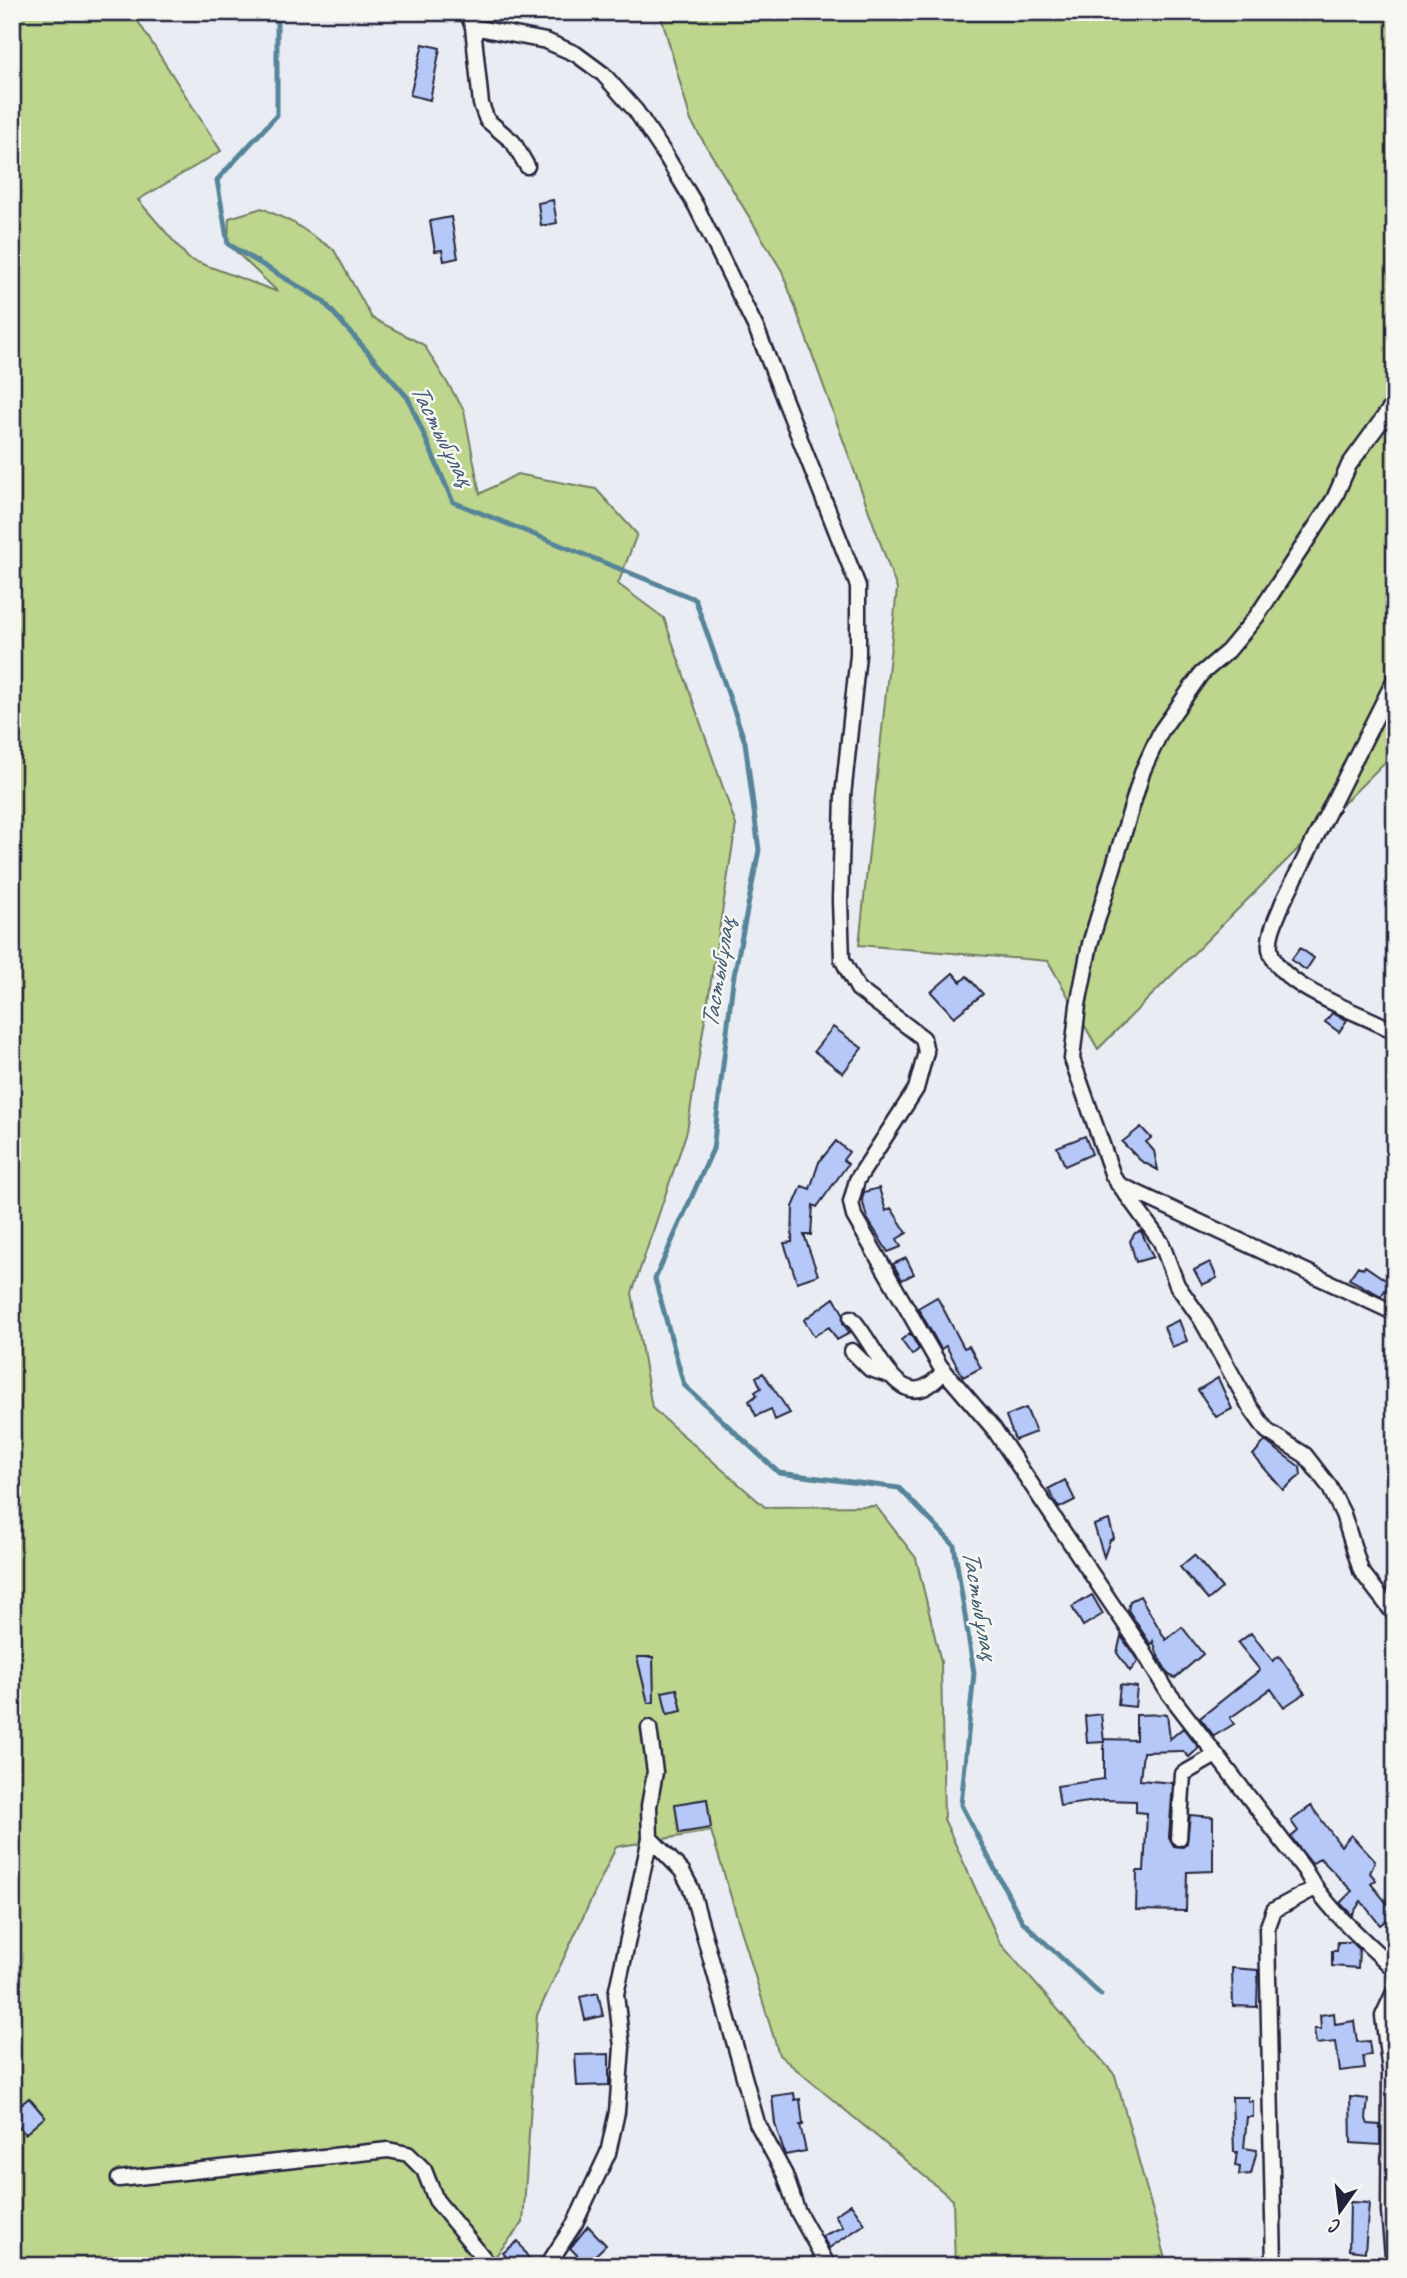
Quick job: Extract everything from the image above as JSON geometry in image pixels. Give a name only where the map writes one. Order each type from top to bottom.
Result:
[{"type":"street","points":[[467,12],[473,27],[481,104],[487,120],[513,142],[527,166]]},
{"type":"street","points":[[473,27],[546,41],[576,54],[603,74],[636,111],[696,206],[757,330],[858,586],[859,616],[843,796],[840,901],[842,959],[858,989],[923,1038],[926,1052],[916,1089],[857,1180],[851,1202],[862,1232],[944,1371],[994,1429],[1142,1649],[1167,1691],[1304,1869],[1315,1888],[1338,1915],[1395,1970]]},
{"type":"street","points":[[1395,401],[1349,465],[1334,499],[1257,616],[1227,651],[1201,674],[1161,731],[1143,770],[1090,944],[1072,1059],[1118,1184],[1161,1242],[1177,1284],[1267,1431],[1305,1455],[1329,1486],[1343,1514],[1361,1571],[1395,1615]]},
{"type":"street","points":[[1395,679],[1283,902],[1270,937],[1270,951],[1289,977],[1395,1032]]},
{"type":"street","points":[[1118,1184],[1395,1313]]},
{"type":"street","points":[[851,1318],[869,1339],[889,1375],[901,1386],[920,1390],[933,1384],[944,1371]]},
{"type":"street","points":[[852,1351],[870,1369],[889,1375]]},
{"type":"street","points":[[547,2266],[575,2223],[608,2153],[617,2112],[622,2047],[616,1994],[650,1838],[649,1807],[654,1772],[649,1728]]},
{"type":"street","points":[[1179,1838],[1183,1774],[1216,1755]]},
{"type":"street","points":[[650,1838],[682,1871],[691,1888],[757,2123],[785,2175],[796,2210],[828,2266]]},
{"type":"street","points":[[1274,2266],[1267,1929],[1274,1910],[1315,1888]]},
{"type":"street","points":[[1394,2266],[1389,2213],[1390,2071],[1383,2015],[1395,1990]]},
{"type":"street","points":[[119,2179],[388,2150],[408,2154],[424,2170],[436,2200],[490,2266]]},
{"type":"green space","points":[[12,12],[132,12],[221,151],[138,200],[189,259],[278,292],[228,244],[229,218],[262,208],[294,223],[334,250],[372,318],[424,345],[464,410],[480,494],[517,474],[596,489],[637,534],[618,584],[664,618],[736,825],[687,1131],[632,1293],[652,1408],[765,1507],[876,1506],[916,1558],[941,1662],[944,1819],[1000,1943],[1115,2075],[1168,2266],[955,2266],[953,2200],[779,2055],[711,1831],[616,1847],[537,2015],[523,2223],[487,2266],[12,2266]]},
{"type":"green space","points":[[660,12],[1395,12],[1395,752],[1098,1049],[1048,961],[859,945],[897,589],[782,271],[691,121]]},
{"type":"building","points":[[423,44],[440,48],[430,100],[410,95]]},
{"type":"building","points":[[553,200],[557,223],[541,226],[538,203]]},
{"type":"building","points":[[451,217],[458,258],[444,261],[442,250],[435,251],[430,221]]},
{"type":"building","points":[[1300,948],[1314,958],[1306,970],[1291,960]]},
{"type":"building","points":[[953,973],[961,982],[967,976],[983,994],[954,1017],[931,992]]},
{"type":"building","points":[[1332,1013],[1347,1020],[1339,1032],[1325,1022]]},
{"type":"building","points":[[833,1027],[862,1048],[843,1073],[814,1051]]},
{"type":"building","points":[[1141,1127],[1151,1138],[1146,1142],[1154,1151],[1158,1170],[1141,1161],[1122,1142]]},
{"type":"building","points":[[1085,1136],[1092,1154],[1065,1166],[1057,1147]]},
{"type":"building","points":[[836,1141],[849,1152],[843,1160],[848,1164],[817,1207],[813,1205],[811,1235],[804,1235],[818,1275],[797,1282],[784,1243],[792,1242],[793,1207],[802,1186],[810,1189],[819,1162]]},
{"type":"building","points":[[879,1188],[886,1211],[891,1208],[907,1233],[897,1239],[901,1247],[888,1252],[867,1218],[862,1199],[864,1192]]},
{"type":"building","points":[[1141,1231],[1153,1257],[1136,1262],[1130,1241],[1135,1233]]},
{"type":"building","points":[[906,1258],[914,1274],[902,1280],[893,1264]]},
{"type":"building","points":[[1210,1262],[1217,1278],[1202,1285],[1194,1270]]},
{"type":"building","points":[[1358,1266],[1363,1269],[1365,1266],[1390,1283],[1381,1296],[1349,1279]]},
{"type":"building","points":[[937,1297],[964,1348],[969,1346],[981,1368],[963,1377],[946,1346],[941,1349],[918,1308]]},
{"type":"building","points":[[834,1298],[843,1313],[843,1324],[850,1333],[837,1340],[829,1327],[814,1336],[804,1320]]},
{"type":"building","points":[[1179,1320],[1187,1341],[1172,1347],[1164,1327]]},
{"type":"building","points":[[910,1333],[919,1349],[912,1355],[901,1340]]},
{"type":"building","points":[[763,1373],[790,1413],[775,1420],[771,1409],[756,1416],[749,1401],[761,1388],[756,1377]]},
{"type":"building","points":[[1218,1378],[1232,1409],[1216,1417],[1198,1390]]},
{"type":"building","points":[[1026,1408],[1036,1432],[1015,1440],[1006,1416]]},
{"type":"building","points":[[1265,1441],[1300,1467],[1301,1475],[1283,1490],[1253,1455]]},
{"type":"building","points":[[1065,1480],[1075,1500],[1059,1508],[1048,1489]]},
{"type":"building","points":[[1109,1520],[1114,1538],[1110,1540],[1104,1557],[1094,1525]]},
{"type":"building","points":[[1194,1555],[1222,1588],[1208,1600],[1180,1567]]},
{"type":"building","points":[[1092,1595],[1103,1614],[1083,1626],[1072,1607]]},
{"type":"building","points":[[1140,1596],[1166,1640],[1182,1627],[1203,1654],[1175,1678],[1169,1675],[1153,1641],[1151,1645],[1128,1610],[1130,1601]]},
{"type":"building","points":[[1251,1633],[1273,1661],[1279,1656],[1305,1693],[1284,1707],[1271,1689],[1230,1718],[1234,1724],[1214,1736],[1200,1718],[1260,1670],[1238,1643]]},
{"type":"building","points":[[1121,1636],[1138,1661],[1130,1671],[1117,1653]]},
{"type":"building","points":[[637,1657],[653,1657],[654,1702],[648,1703]]},
{"type":"building","points":[[1120,1685],[1137,1687],[1135,1707],[1118,1705]]},
{"type":"building","points":[[677,1689],[682,1711],[667,1714],[662,1692]]},
{"type":"building","points":[[1101,1714],[1104,1742],[1087,1743],[1085,1716]]},
{"type":"building","points":[[1167,1714],[1170,1739],[1183,1728],[1199,1748],[1189,1757],[1183,1751],[1143,1752],[1140,1780],[1173,1783],[1169,1837],[1174,1846],[1183,1847],[1187,1843],[1190,1815],[1213,1817],[1213,1871],[1187,1872],[1186,1911],[1136,1910],[1137,1871],[1144,1871],[1147,1813],[1136,1812],[1136,1801],[1104,1800],[1060,1806],[1057,1786],[1104,1779],[1104,1739],[1136,1740],[1136,1715]]},
{"type":"building","points":[[707,1799],[711,1828],[679,1833],[675,1804]]},
{"type":"building","points":[[1311,1806],[1341,1846],[1351,1835],[1375,1861],[1370,1873],[1376,1880],[1371,1884],[1395,1913],[1380,1925],[1361,1901],[1352,1915],[1340,1903],[1352,1891],[1320,1858],[1312,1864],[1291,1837],[1298,1831],[1291,1821]]},
{"type":"building","points":[[1338,1942],[1352,1942],[1359,1949],[1358,1968],[1332,1966],[1332,1951],[1337,1951]]},
{"type":"building","points":[[1232,1968],[1258,1970],[1257,2007],[1233,2006]]},
{"type":"building","points":[[598,1993],[603,2016],[585,2020],[580,1997]]},
{"type":"building","points":[[1334,2013],[1335,2024],[1354,2021],[1357,2042],[1369,2041],[1371,2055],[1363,2056],[1365,2068],[1340,2071],[1336,2042],[1316,2044],[1314,2029],[1321,2029],[1320,2015]]},
{"type":"building","points":[[609,2054],[609,2085],[577,2086],[575,2055]]},
{"type":"building","points":[[794,2093],[795,2100],[800,2099],[803,2125],[800,2125],[806,2151],[785,2155],[775,2124],[772,2096]]},
{"type":"building","points":[[1232,2097],[1248,2097],[1248,2102],[1253,2101],[1253,2117],[1247,2117],[1244,2148],[1257,2150],[1251,2174],[1239,2175],[1240,2167],[1235,2166],[1237,2152],[1234,2152]]},
{"type":"building","points":[[1350,2097],[1368,2099],[1366,2119],[1368,2124],[1380,2125],[1380,2145],[1351,2143]]},
{"type":"building","points":[[29,2098],[45,2117],[25,2134],[12,2118],[12,2112]]},
{"type":"building","points":[[1350,2202],[1369,2203],[1365,2252],[1349,2250]]},
{"type":"building","points":[[851,2204],[865,2224],[829,2248],[822,2236],[843,2227],[835,2215]]},
{"type":"building","points":[[588,2226],[606,2245],[586,2264],[570,2248]]},
{"type":"building","points":[[518,2241],[529,2259],[521,2266],[514,2266],[503,2253]]},
{"type":"waterway","name":"Тастыбұлақ","points":[[277,12],[277,115],[217,180],[228,244],[323,301],[408,398],[453,502],[695,599],[745,742],[759,850],[733,981],[713,1149],[655,1279],[684,1385],[779,1473],[899,1488],[954,1545],[974,1673],[961,1805],[1022,1921],[1101,1995]]}]
